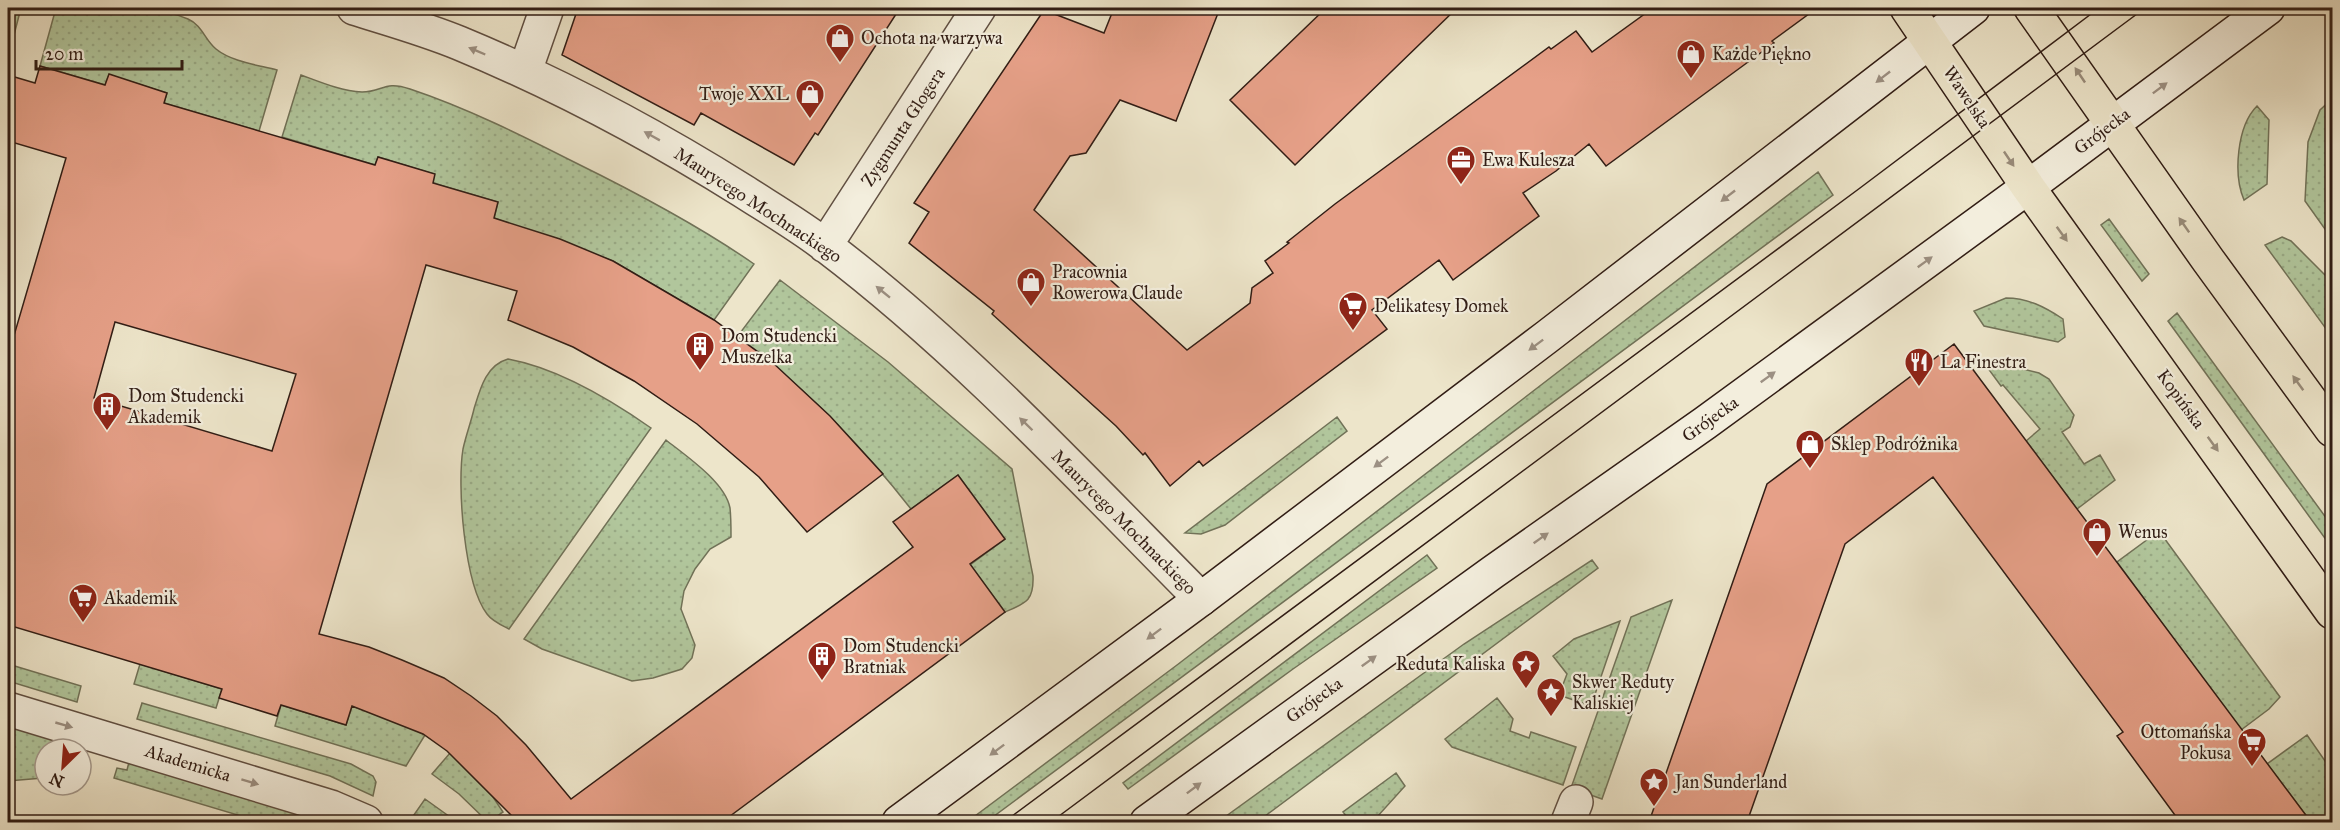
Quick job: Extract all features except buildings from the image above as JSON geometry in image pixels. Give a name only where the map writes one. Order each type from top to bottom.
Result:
[{"type":"main road","name":"Maurycego Mochnackiego","points":[[354,8],[456,42],[525,71],[600,107],[668,145],[759,201],[825,246],[892,300],[972,371],[1201,599]]},
{"type":"main road","points":[[525,71],[547,8]]},
{"type":"main road","name":"Zygmunta Glogera","points":[[825,246],[979,8]]},
{"type":"main road","name":"Wawelska","points":[[1906,8],[2028,187]]},
{"type":"main road","points":[[899,822],[1201,599],[1548,336],[1973,8]]},
{"type":"main road","points":[[2031,8],[2208,260],[2332,430]]},
{"type":"main road","name":"Grójecka","points":[[1147,822],[1456,598],[1705,423],[2268,8]]},
{"type":"main road","name":"Kopińska","points":[[2028,187],[2332,612]]},
{"type":"main road","name":"Akademicka","points":[[8,709],[331,807],[366,822]]},
{"type":"green space","points":[[122,7],[172,14],[193,22],[212,45],[222,53],[245,62],[277,70],[259,131],[164,103],[167,93],[109,75],[105,85],[40,66],[56,8]]},
{"type":"green space","points":[[8,8],[21,8],[8,58]]},
{"type":"green space","points":[[301,75],[331,86],[362,92],[389,86],[401,87],[453,105],[599,174],[689,223],[754,264],[714,320],[613,261],[494,218],[498,202],[433,183],[434,174],[378,157],[375,165],[282,137]]},
{"type":"green space","points":[[2332,99],[2332,239],[2305,201],[2308,142],[2320,110]]},
{"type":"green space","points":[[2257,106],[2269,120],[2267,184],[2244,200],[2239,177],[2239,151],[2245,125]]},
{"type":"green space","points":[[1818,172],[1833,195],[986,822],[967,822],[1177,665]]},
{"type":"green space","points":[[2109,219],[2149,274],[2142,281],[2101,225]]},
{"type":"green space","points":[[2282,237],[2291,241],[2332,282],[2332,337],[2265,245]]},
{"type":"green space","points":[[780,280],[888,362],[1012,469],[1033,576],[1032,591],[1027,600],[1005,612],[970,565],[1005,539],[958,475],[911,509],[872,461],[808,395],[737,337]]},
{"type":"green space","points":[[2006,298],[2036,304],[2063,319],[2065,337],[2058,342],[1984,326],[1974,311]]},
{"type":"green space","points":[[2177,313],[2332,526],[2332,548],[2168,321]]},
{"type":"green space","points":[[508,359],[527,363],[583,386],[651,428],[509,629],[489,616],[479,600],[464,534],[461,486],[463,449],[479,394],[489,372],[500,362]]},
{"type":"green space","points":[[1994,362],[2039,373],[2049,379],[2074,415],[2070,427],[2062,432],[2084,464],[2100,455],[2115,480],[2077,509],[2026,441],[2040,429],[1987,367]]},
{"type":"green space","points":[[1337,417],[1347,431],[1225,525],[1201,534],[1185,533]]},
{"type":"green space","points":[[666,440],[713,479],[727,498],[730,508],[731,537],[710,549],[695,569],[684,591],[681,609],[695,645],[692,658],[682,669],[653,678],[632,681],[542,649],[524,639]]},
{"type":"green space","points":[[2159,531],[2280,697],[2269,709],[2241,730],[2117,562]]},
{"type":"green space","points":[[1427,555],[1437,568],[1128,789],[1123,783]]},
{"type":"green space","points":[[1592,560],[1598,568],[1257,822],[1218,822],[1464,644]]},
{"type":"green space","points":[[1672,600],[1602,799],[1571,788],[1631,617]]},
{"type":"green space","points":[[1620,621],[1591,706],[1559,695],[1567,674],[1553,656],[1574,639]]},
{"type":"green space","points":[[8,664],[81,686],[77,702],[8,681]]},
{"type":"green space","points":[[140,664],[222,689],[216,708],[134,684]]},
{"type":"green space","points":[[1497,698],[1513,719],[1510,731],[1529,738],[1531,732],[1576,747],[1563,785],[1452,747],[1445,739]]},
{"type":"green space","points":[[142,703],[351,764],[373,776],[376,782],[373,796],[330,776],[137,719]]},
{"type":"green space","points":[[281,705],[346,725],[352,706],[408,726],[425,735],[406,766],[275,726]]},
{"type":"green space","points":[[8,720],[58,735],[58,737],[33,737],[33,779],[8,781]]},
{"type":"green space","points":[[2307,735],[2332,771],[2332,822],[2311,822],[2267,764]]},
{"type":"green space","points":[[450,753],[493,797],[503,812],[488,822],[459,794],[432,774]]},
{"type":"green space","points":[[130,758],[333,822],[261,822],[114,778],[117,768],[127,770]]},
{"type":"green space","points":[[1396,773],[1405,786],[1377,817],[1368,822],[1351,822],[1343,812]]},
{"type":"green space","points":[[425,799],[457,822],[409,822]]},
{"type":"tram line","points":[[1004,822],[1860,188],[2099,8]]},
{"type":"tram line","points":[[1051,822],[2145,8]]},
{"type":"place","name":"Ochota na warzywa","points":[[840,64]]},
{"type":"place","name":"Każde Piękno","points":[[1691,80]]},
{"type":"place","name":"Twoje XXL","points":[[810,120]]},
{"type":"place","name":"Ewa Kulesza","points":[[1461,186]]},
{"type":"place","name":"Pracownia Rowerowa Claude","points":[[1031,308]]},
{"type":"place","name":"Delikatesy Domek","points":[[1353,332]]},
{"type":"place","name":"Dom Studencki Muszelka","points":[[700,372]]},
{"type":"place","name":"La Finestra","points":[[1919,388]]},
{"type":"place","name":"Dom Studencki Akademik","points":[[107,432]]},
{"type":"place","name":"Sklep Podróżnika","points":[[1810,470]]},
{"type":"place","name":"Wenus","points":[[2097,558]]},
{"type":"place","name":"Akademik","points":[[83,624]]},
{"type":"place","name":"Dom Studencki Bratniak","points":[[822,682]]},
{"type":"place","name":"Reduta Kaliska","points":[[1526,690]]},
{"type":"place","name":"Skwer Reduty Kaliskiej","points":[[1551,718]]},
{"type":"place","name":"Ottomańska Pokusa","points":[[2252,768]]},
{"type":"place","name":"Jan Sunderland","points":[[1654,808]]}]
